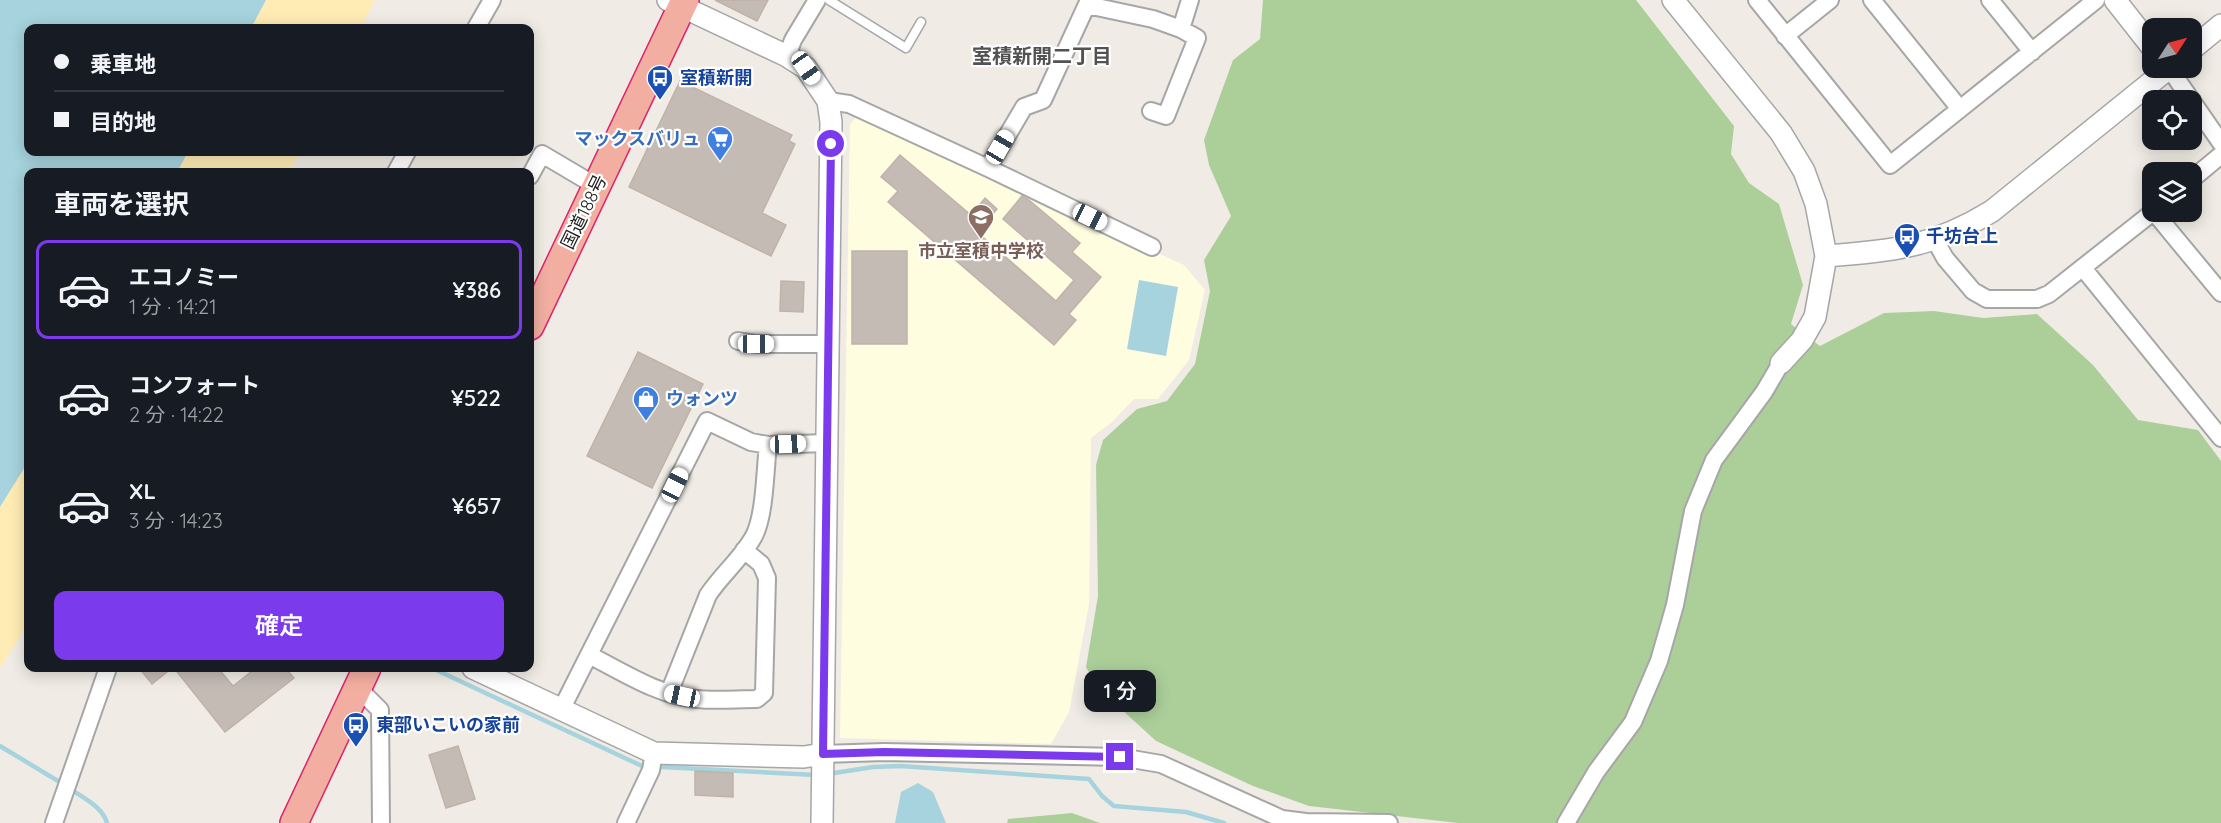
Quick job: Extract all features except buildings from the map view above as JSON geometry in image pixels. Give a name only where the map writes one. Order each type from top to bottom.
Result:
[{"type":"highway","name":"国道188号","points":[[534,318],[678,2]]},
{"type":"highway","points":[[294,823],[362,678]]},
{"type":"street","points":[[478,24],[492,0]]},
{"type":"street","points":[[787,56],[793,40],[817,0]]},
{"type":"street","points":[[1181,29],[1190,0]]},
{"type":"street","points":[[1566,823],[1596,772],[1633,722],[1659,661],[1675,605],[1693,511],[1714,460],[1764,392],[1781,363],[1802,340],[1815,317],[1826,256],[1816,204],[1804,171],[1781,133],[1673,0]]},
{"type":"street","points":[[1757,0],[1890,165],[2096,0]]},
{"type":"street","points":[[1785,36],[1830,0]]},
{"type":"street","points":[[1872,0],[1960,109]]},
{"type":"street","points":[[1990,0],[2032,52]]},
{"type":"street","points":[[2115,0],[2142,34]]},
{"type":"street","points":[[678,2],[787,56],[806,68],[828,101],[831,122],[822,823]]},
{"type":"street","points":[[988,168],[1024,107],[1043,100],[1088,3],[1152,19],[1181,29],[1197,38],[1166,116],[1151,111]]},
{"type":"street","points":[[2202,41],[2221,25]]},
{"type":"street","points":[[1826,256],[1902,249],[1966,228],[1992,211],[2157,78]]},
{"type":"street","points":[[2176,78],[2221,142]]},
{"type":"street","points":[[828,101],[849,104],[1152,247]]},
{"type":"street","points":[[534,169],[542,154],[596,186]]},
{"type":"street","points":[[2202,171],[2221,155]]},
{"type":"street","points":[[1935,240],[1946,258],[1973,291],[1987,299],[2037,299],[2049,294],[2142,221]]},
{"type":"street","points":[[2162,222],[2221,293]]},
{"type":"street","points":[[2083,268],[2221,438]]},
{"type":"street","points":[[738,341],[756,344],[828,344]]},
{"type":"street","points":[[562,708],[707,421],[752,442],[768,445],[826,443]]},
{"type":"street","points":[[669,693],[708,595],[744,550],[759,524],[768,445]]},
{"type":"street","points":[[589,655],[669,693],[696,699],[757,699],[764,693],[767,578],[761,564],[744,550]]},
{"type":"street","points":[[54,823],[107,672]]},
{"type":"street","points":[[482,672],[654,753],[804,757],[823,754],[884,752],[1120,757],[1161,764],[1282,819],[1306,822],[1389,823]]},
{"type":"street","points":[[362,678],[380,710],[381,823]]},
{"type":"street","points":[[626,823],[651,770],[654,753]]},
{"type":"lane","points":[[829,0],[906,48],[921,22]]},
{"type":"shaded area","points":[[857,116],[1184,265],[1205,290],[1189,360],[1158,399],[1134,399],[1112,422],[1091,438],[1089,604],[1069,712],[1051,744],[840,738],[850,125]]},
{"type":"green space","points":[[1263,0],[1636,0],[1734,126],[1731,154],[1749,183],[1779,204],[1803,285],[1791,324],[1820,346],[1884,313],[1934,311],[1983,318],[2037,314],[2093,365],[2138,420],[2198,430],[2221,461],[2221,823],[1458,823],[1309,806],[1253,786],[1156,741],[1097,687],[1086,667],[1098,596],[1096,465],[1103,440],[1137,409],[1167,401],[1195,364],[1210,291],[1204,260],[1231,216],[1209,165],[1204,140],[1233,60],[1260,39]]},
{"type":"green space","points":[[1072,813],[1100,823],[1007,823],[1008,819]]},
{"type":"sand","points":[[266,0],[375,0],[363,24],[253,24]]},
{"type":"sand","points":[[186,156],[298,156],[292,168],[179,168]]},
{"type":"sand","points":[[24,468],[24,630],[0,668],[0,507]]},
{"type":"water","points":[[0,0],[266,0],[253,24],[24,24],[24,156],[186,156],[179,168],[24,168],[24,468],[0,507]]},
{"type":"water","points":[[1139,280],[1178,287],[1166,356],[1127,349]]},
{"type":"water","points":[[918,783],[933,792],[946,823],[895,823],[901,792]]},
{"type":"waterway","points":[[441,672],[642,766],[816,775]]},
{"type":"waterway","points":[[0,746],[63,784]]},
{"type":"waterway","points":[[828,774],[873,767],[900,766],[1089,779],[1102,796],[1114,806],[1186,812],[1224,823]]},
{"type":"waterway","points":[[70,789],[97,807],[107,823]]},
{"type":"place","name":"室積新開","points":[[660,101]]},
{"type":"place","name":"マックスバリュ","points":[[720,162]]},
{"type":"place","name":"市立室積中学校","points":[[981,240]]},
{"type":"place","name":"千坊台上","points":[[1907,259]]},
{"type":"place","name":"ウォンツ","points":[[646,422]]},
{"type":"place","name":"東部いこいの家前","points":[[356,748]]},
{"type":"district","name":"室積新開二丁目","points":[[1042,56]]},
{"type":"route","points":[[831,144],[823,754],[884,752],[1120,757]]}]
